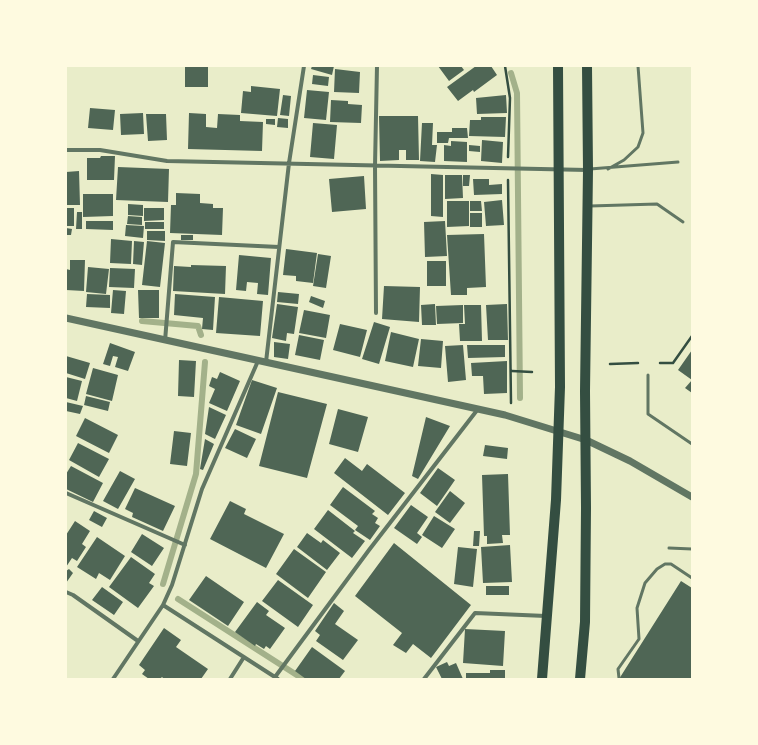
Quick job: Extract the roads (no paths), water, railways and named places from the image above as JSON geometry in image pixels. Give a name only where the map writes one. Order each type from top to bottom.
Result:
[{"type":"main road","points":[[542,679],[556,500],[559,431],[558,66]]},
{"type":"main road","points":[[580,679],[584,622],[588,206],[587,66]]},
{"type":"street","points":[[266,363],[289,163],[304,66]]},
{"type":"street","points":[[376,313],[374,166],[377,66]]},
{"type":"street","points":[[66,150],[100,150],[167,161],[588,170]]},
{"type":"street","points":[[165,341],[173,242],[279,248]]},
{"type":"street","points":[[66,318],[511,417],[586,440],[630,460],[692,497]]},
{"type":"street","points":[[112,679],[163,605],[172,585],[202,489],[258,361]]},
{"type":"street","points":[[163,605],[276,678],[286,662],[478,409]]},
{"type":"street","points":[[66,493],[185,545]]},
{"type":"street","points":[[66,592],[73,595],[138,641]]},
{"type":"street","points":[[424,679],[475,614],[546,616]]},
{"type":"street","points":[[230,679],[244,657]]},
{"type":"lane","points":[[608,169],[624,160],[638,147],[643,133],[638,66]]},
{"type":"lane","points":[[588,170],[678,162]]},
{"type":"lane","points":[[588,206],[657,204],[683,222]]},
{"type":"lane","points":[[648,375],[648,414],[692,444]]},
{"type":"lane","points":[[669,548],[692,549]]},
{"type":"lane","points":[[619,678],[618,669],[639,639],[637,608],[645,583],[657,569],[665,564],[671,564],[692,578]]},
{"type":"waterway","points":[[511,73],[517,93],[520,398]]},
{"type":"waterway","points":[[142,321],[198,326],[201,335]]},
{"type":"waterway","points":[[163,584],[196,474],[205,362]]},
{"type":"waterway","points":[[178,599],[303,679]]}]
